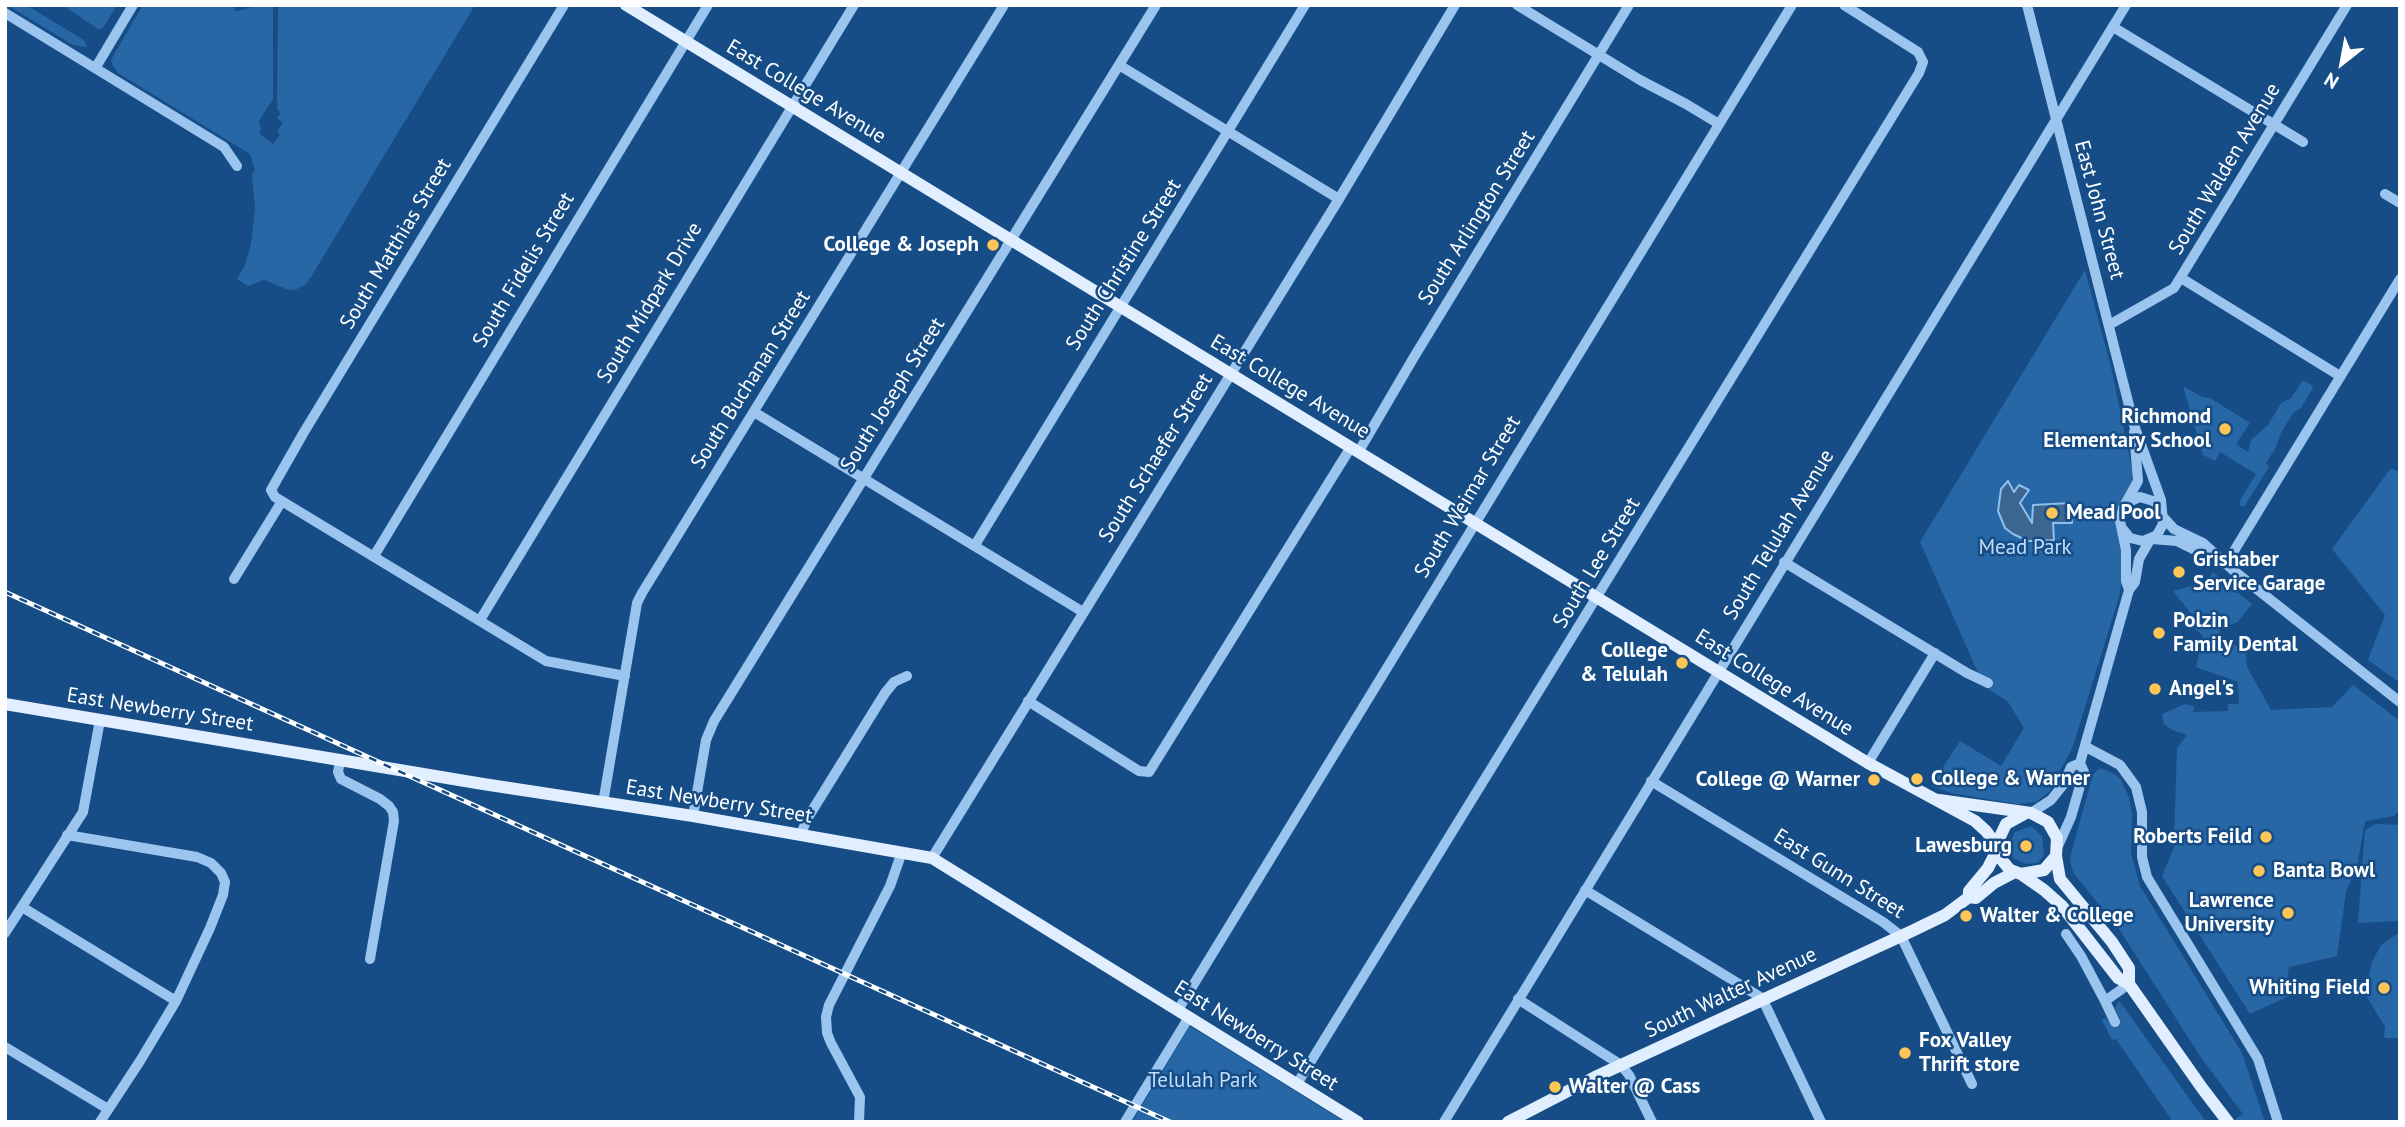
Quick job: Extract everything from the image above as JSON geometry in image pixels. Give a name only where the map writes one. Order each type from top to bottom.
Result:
[{"type":"main road","name":"East College Avenue","points":[[626,5],[1868,763],[1981,826],[1998,849]]},
{"type":"main road","name":"East Newberry Street","points":[[5,704],[693,816],[932,858],[1358,1122]]},
{"type":"main road","name":"East College Avenue","points":[[1936,799],[2029,813]]},
{"type":"main road","points":[[2129,984],[2129,968],[2112,942],[2060,879],[2057,838],[2051,826],[2040,816],[2029,813],[2007,824],[2000,834],[1998,849],[2005,865],[2044,890],[2062,906],[2118,978],[2129,984],[2228,1122]]},
{"type":"main road","name":"South Walter Avenue","points":[[1969,898],[1969,891],[1988,868],[1998,849]]},
{"type":"main road","points":[[2018,873],[2043,870],[2057,851]]},
{"type":"main road","name":"South Walter Avenue","points":[[1508,1122],[1762,998],[1945,915],[1969,898],[1976,898],[1994,883],[2018,873]]},
{"type":"street","points":[[96,67],[133,5]]},
{"type":"street","name":"South Matthias Street","points":[[282,501],[275,497],[271,490],[564,5]]},
{"type":"street","name":"South Fidelis Street","points":[[374,556],[708,5]]},
{"type":"street","name":"South Midpark Drive","points":[[480,620],[853,5]]},
{"type":"street","name":"South Buchanan Street","points":[[603,803],[637,603],[642,593],[1004,5]]},
{"type":"street","name":"South Joseph Street","points":[[693,816],[706,740],[714,720],[1156,5]]},
{"type":"street","name":"South Christine Street","points":[[975,545],[1306,5]]},
{"type":"street","name":"South Schaefer Street","points":[[932,858],[1339,199],[1455,5]]},
{"type":"street","points":[[1517,5],[1719,124]]},
{"type":"street","name":"South Arlington Street","points":[[1028,701],[1145,773],[1153,768],[1414,357],[1629,5]]},
{"type":"street","name":"South Weimar Street","points":[[1125,1122],[1183,1013],[1475,523],[1792,5]]},
{"type":"street","name":"South Lee Street","points":[[1297,1084],[1919,73],[1922,59],[1916,49],[1844,5]]},
{"type":"street","name":"East John Street","points":[[2027,5],[2134,425],[2161,500],[2163,514]]},
{"type":"street","name":"South Telulah Avenue","points":[[1444,1122],[2126,5]]},
{"type":"street","name":"South Walden Avenue","points":[[2109,325],[2169,292],[2181,278],[2347,5]]},
{"type":"street","points":[[5,13],[225,147],[237,166]]},
{"type":"street","points":[[2113,27],[2302,142]]},
{"type":"street","points":[[1119,65],[1339,199]]},
{"type":"street","points":[[2385,194],[2400,203]]},
{"type":"street","points":[[2181,278],[2340,376]]},
{"type":"street","points":[[2226,564],[2400,279]]},
{"type":"street","points":[[754,412],[1083,612]]},
{"type":"street","name":"East John Street","points":[[2127,503],[2138,478],[2134,425]]},
{"type":"street","points":[[2129,590],[2120,514],[2133,499],[2147,498],[2153,501],[2174,528],[2203,543],[2400,702]]},
{"type":"street","points":[[234,579],[282,501],[546,661],[625,676]]},
{"type":"street","points":[[2057,851],[2071,817],[2084,772],[2080,763],[2129,590],[2135,582],[2139,559],[2151,539],[2161,530],[2163,514]]},
{"type":"street","points":[[2122,527],[2125,533],[2136,540],[2177,541],[2203,554],[2215,555]]},
{"type":"street","points":[[1784,562],[1988,683]]},
{"type":"street","points":[[1868,763],[1935,653]]},
{"type":"street","points":[[801,834],[807,818],[885,693],[894,682],[906,676]]},
{"type":"street","points":[[5,933],[83,812],[100,720]]},
{"type":"street","points":[[2086,747],[2120,765],[2136,787],[2142,812],[2142,858],[2147,877],[2258,1059],[2277,1122]]},
{"type":"street","points":[[340,760],[338,772],[341,779],[380,799],[393,812],[394,821],[370,959]]},
{"type":"street","points":[[2029,813],[2051,800],[2063,785],[2071,767],[2080,763]]},
{"type":"street","name":"East Gunn Street","points":[[1651,781],[1883,922],[1901,936],[1972,1084]]},
{"type":"street","points":[[67,835],[197,857],[211,863],[221,873],[225,882],[211,928],[176,1001],[100,1122]]},
{"type":"street","points":[[859,1122],[859,1097],[827,1033],[826,1017],[829,1005],[890,886],[902,852]]},
{"type":"street","points":[[1585,890],[1762,998],[1821,1122]]},
{"type":"street","points":[[22,907],[176,1001]]},
{"type":"street","points":[[2066,934],[2081,956],[2115,1022]]},
{"type":"street","points":[[2105,1001],[2129,984]]},
{"type":"street","points":[[1518,999],[1621,1065],[1629,1075],[1652,1122]]},
{"type":"street","points":[[5,1047],[108,1109]]},
{"type":"green space","points":[[7,5],[26,5],[84,40],[87,47],[73,45]]},
{"type":"green space","points":[[117,5],[103,28],[98,29],[64,6]]},
{"type":"green space","points":[[143,5],[233,5],[235,11],[238,11],[258,5],[273,5],[273,99],[259,121],[259,133],[273,144],[280,135],[277,131],[283,123],[277,118],[281,113],[277,109],[278,5],[475,5],[311,277],[305,285],[289,290],[264,280],[248,286],[237,279],[245,265],[251,244],[255,208],[252,175],[255,170],[250,154],[118,73],[113,66],[111,60]]},
{"type":"green space","name":"Mead Park","points":[[2085,270],[2111,367],[2132,469],[2132,482],[2127,495],[2118,506],[2116,517],[2121,547],[2122,580],[2119,597],[2073,746],[2049,792],[2036,802],[2017,804],[1951,793],[1931,786],[1960,741],[2001,766],[2024,728],[2008,702],[1984,686],[1920,542]]},
{"type":"green space","points":[[2303,380],[2313,386],[2312,389],[2281,433],[2266,463],[2269,467],[2244,507],[2239,505],[2256,474],[2220,452],[2215,461],[2203,455],[2183,386],[2202,397],[2210,398],[2250,423],[2236,444],[2248,452],[2251,440],[2268,425],[2281,403],[2291,398]]},
{"type":"green space","points":[[2391,468],[2400,472],[2400,683],[2368,660],[2385,615],[2332,549]]},
{"type":"green space","name":"Banta Bowl","points":[[2213,572],[2252,604],[2238,622],[2221,628],[2219,634],[2246,653],[2247,667],[2271,710],[2332,707],[2353,685],[2400,721],[2400,809],[2394,816],[2365,821],[2357,866],[2346,892],[2337,956],[2289,967],[2289,996],[2250,1014],[2162,876],[2176,843],[2177,748],[2187,735],[2164,724],[2162,714],[2185,704],[2194,706],[2193,712],[2228,711],[2228,704],[2239,704],[2238,682],[2196,667],[2203,636],[2194,628],[2196,620],[2173,591],[2200,584]]},
{"type":"green space","points":[[2100,768],[2115,774],[2121,780],[2129,797],[2132,815],[2131,853],[2140,886],[2242,1053],[2265,1122],[2231,1122],[2243,1114],[2200,1056],[2119,929],[2074,874],[2070,862],[2071,854],[2093,774]]},
{"type":"green space","points":[[2376,824],[2400,825],[2400,921],[2358,923],[2365,830]]},
{"type":"green space","points":[[2031,826],[2042,836],[2044,856],[2037,863],[2025,864],[2013,858],[2009,844],[2015,832]]},
{"type":"green space","name":"Whiting Field","points":[[2400,932],[2400,1038],[2384,1038],[2385,1027],[2367,997],[2368,980],[2371,964],[2381,945]]},
{"type":"green space","points":[[2119,1001],[2206,1122],[2173,1122],[2116,1039],[2112,1040],[2102,1020],[2106,1018],[2112,1025],[2121,1021],[2115,1009]]},
{"type":"green space","name":"Telulah Park","points":[[1190,1026],[1345,1122],[1132,1122]]},
{"type":"shaded area","name":"Mead Pool","points":[[2008,481],[2014,492],[2019,485],[2029,490],[2020,503],[2032,523],[2033,505],[2071,503],[2072,523],[2053,523],[2054,540],[2028,541],[2013,534],[2005,528],[1998,511],[2001,489]]},
{"type":"railway","points":[[5,592],[1170,1122]]},
{"type":"place","name":"College & Joseph","points":[[993,245]]},
{"type":"place","name":"Richmond Elementary School","points":[[2225,429]]},
{"type":"place","name":"Mead Pool","points":[[2052,513]]},
{"type":"place","name":"Grishaber Service Garage","points":[[2179,572]]},
{"type":"place","name":"Polzin Family Dental","points":[[2159,633]]},
{"type":"place","name":"College & Telulah","points":[[1682,663]]},
{"type":"place","name":"Angel's","points":[[2155,689]]},
{"type":"place","name":"College & Warner","points":[[1917,779]]},
{"type":"place","name":"College @ Warner","points":[[1874,780]]},
{"type":"place","name":"Roberts Feild","points":[[2266,837]]},
{"type":"place","name":"Lawesburg","points":[[2026,846]]},
{"type":"place","name":"Banta Bowl","points":[[2259,871]]},
{"type":"place","name":"Lawrence University","points":[[2288,913]]},
{"type":"place","name":"Walter & College","points":[[1966,916]]},
{"type":"place","name":"Whiting Field","points":[[2384,988]]},
{"type":"place","name":"Fox Valley Thrift store","points":[[1905,1053]]},
{"type":"place","name":"Walter @ Cass","points":[[1555,1087]]}]
